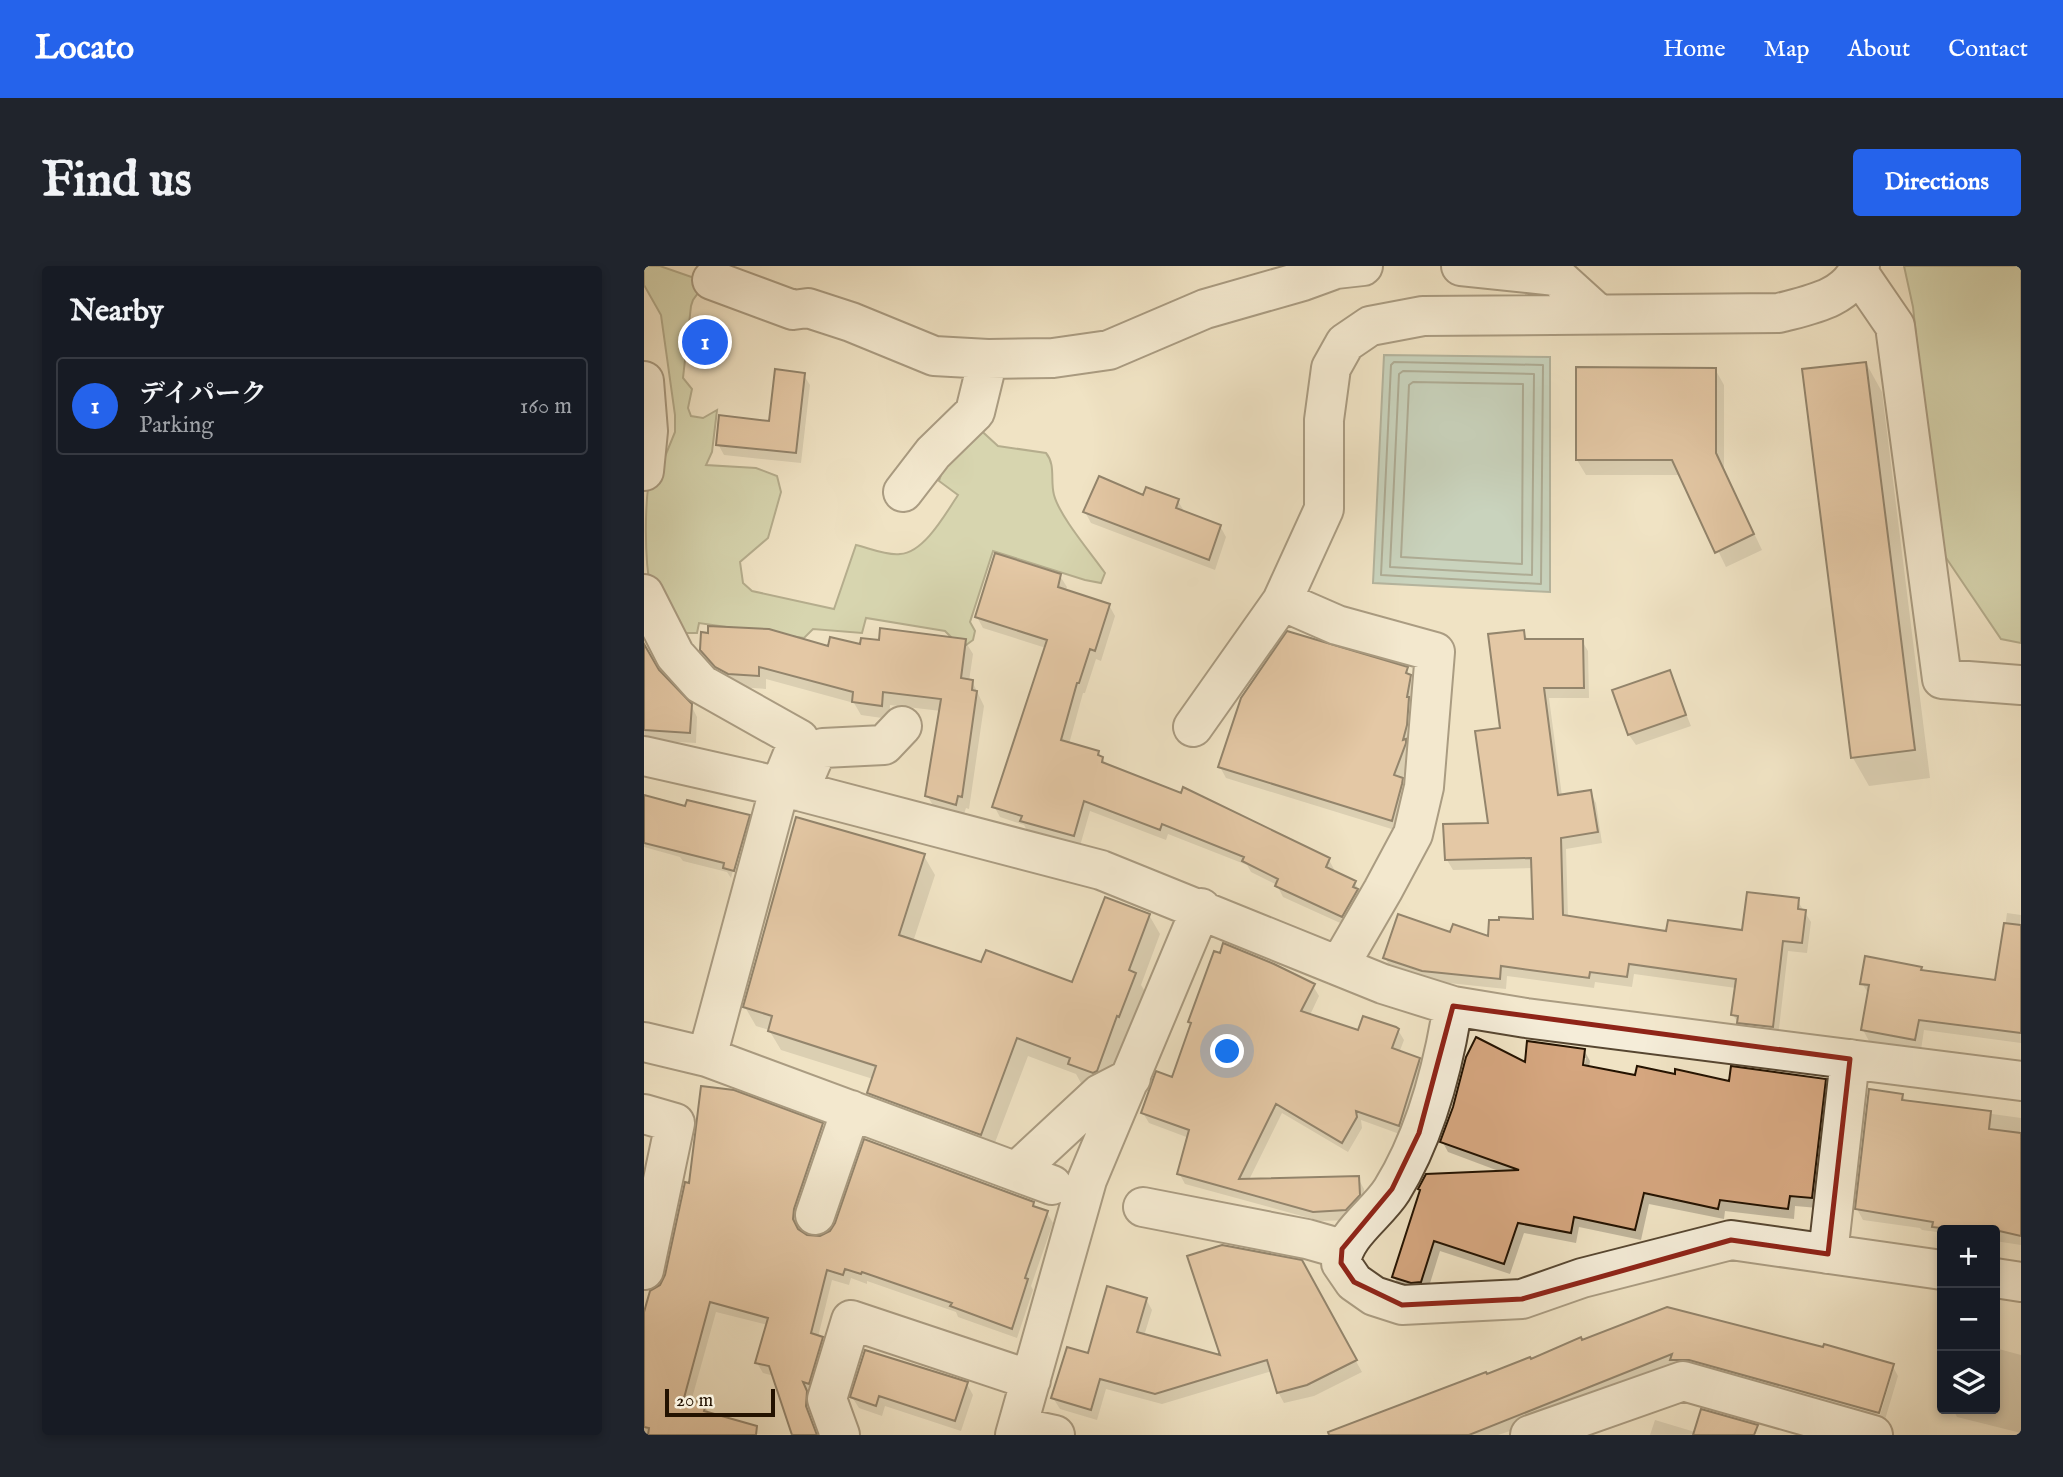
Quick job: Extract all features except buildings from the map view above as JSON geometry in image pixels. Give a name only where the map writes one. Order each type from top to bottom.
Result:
[{"type":"street","points":[[712,280],[793,310],[808,308],[852,322],[934,356],[1053,358],[1109,350],[1205,309],[1336,269],[1363,266]]},
{"type":"street","points":[[1461,266],[1556,276],[1598,314]]},
{"type":"street","points":[[1193,726],[1282,601],[1324,509],[1324,420],[1331,368],[1345,343],[1370,326],[1423,316],[1779,313],[1832,299],[1859,269],[1895,326],[1942,679],[2021,685]]},
{"type":"street","points":[[903,492],[933,453],[975,412],[988,359]]},
{"type":"street","points":[[644,381],[648,431],[644,471]]},
{"type":"street","points":[[644,594],[675,655],[701,684],[799,739],[789,788],[707,1058]]},
{"type":"street","points":[[1282,601],[1337,625],[1435,652],[1424,787],[1413,834],[1339,966]]},
{"type":"street","points":[[789,788],[823,748],[884,746],[902,726]]},
{"type":"street","points":[[644,756],[789,788],[1101,870],[1201,908],[1383,984],[1453,1006],[1526,1018],[2021,1081]]},
{"type":"street","points":[[1055,1435],[1016,1431],[1081,1184],[1131,1077],[1201,908]]},
{"type":"street","points":[[1453,1006],[1437,1084],[1419,1133],[1392,1189],[1342,1249],[1341,1263],[1354,1282],[1374,1296],[1402,1305],[1522,1299],[1582,1278],[1731,1240],[1937,1269]]},
{"type":"street","points":[[644,1042],[707,1058],[1017,1171],[1081,1184]]},
{"type":"street","points":[[1828,1254],[1850,1059]]},
{"type":"street","points":[[1017,1171],[1100,1094],[1131,1077]]},
{"type":"street","points":[[815,1215],[851,1110]]},
{"type":"street","points":[[644,1114],[675,1123],[644,1270]]},
{"type":"street","points":[[1143,1207],[1307,1239],[1342,1249]]},
{"type":"street","points":[[2000,1279],[2021,1282]]},
{"type":"street","points":[[840,1435],[827,1399],[851,1320],[1031,1380]]},
{"type":"street","points":[[1530,1435],[1683,1381],[1873,1435]]},
{"type":"highlighted area","points":[[1453,1006],[1850,1059],[1828,1254],[1731,1240],[1522,1299],[1402,1305],[1354,1282],[1341,1263],[1342,1249],[1392,1189],[1419,1133]]},
{"type":"green space","points":[[644,266],[660,266],[706,282],[691,306],[683,378],[692,389],[688,408],[691,416],[703,418],[717,410],[712,452],[706,465],[756,468],[777,476],[781,492],[768,538],[740,562],[743,583],[752,591],[834,609],[856,545],[895,554],[909,552],[918,547],[934,531],[958,495],[939,481],[949,451],[975,425],[998,446],[1046,453],[1051,463],[1057,504],[1105,573],[1101,583],[993,551],[970,622],[975,631],[973,640],[962,648],[945,631],[866,618],[862,633],[813,629],[804,638],[699,623],[697,633],[678,633],[651,592],[647,562],[646,510],[649,477],[652,463],[664,459],[675,432],[675,415],[661,315],[644,285]]},
{"type":"green space","points":[[1904,266],[2021,266],[2021,643],[2001,639],[1938,546],[1913,307]]},
{"type":"water","points":[[1384,355],[1550,357],[1550,592],[1373,583]]},
{"type":"place","name":"デイパーク","points":[[705,342]]}]
